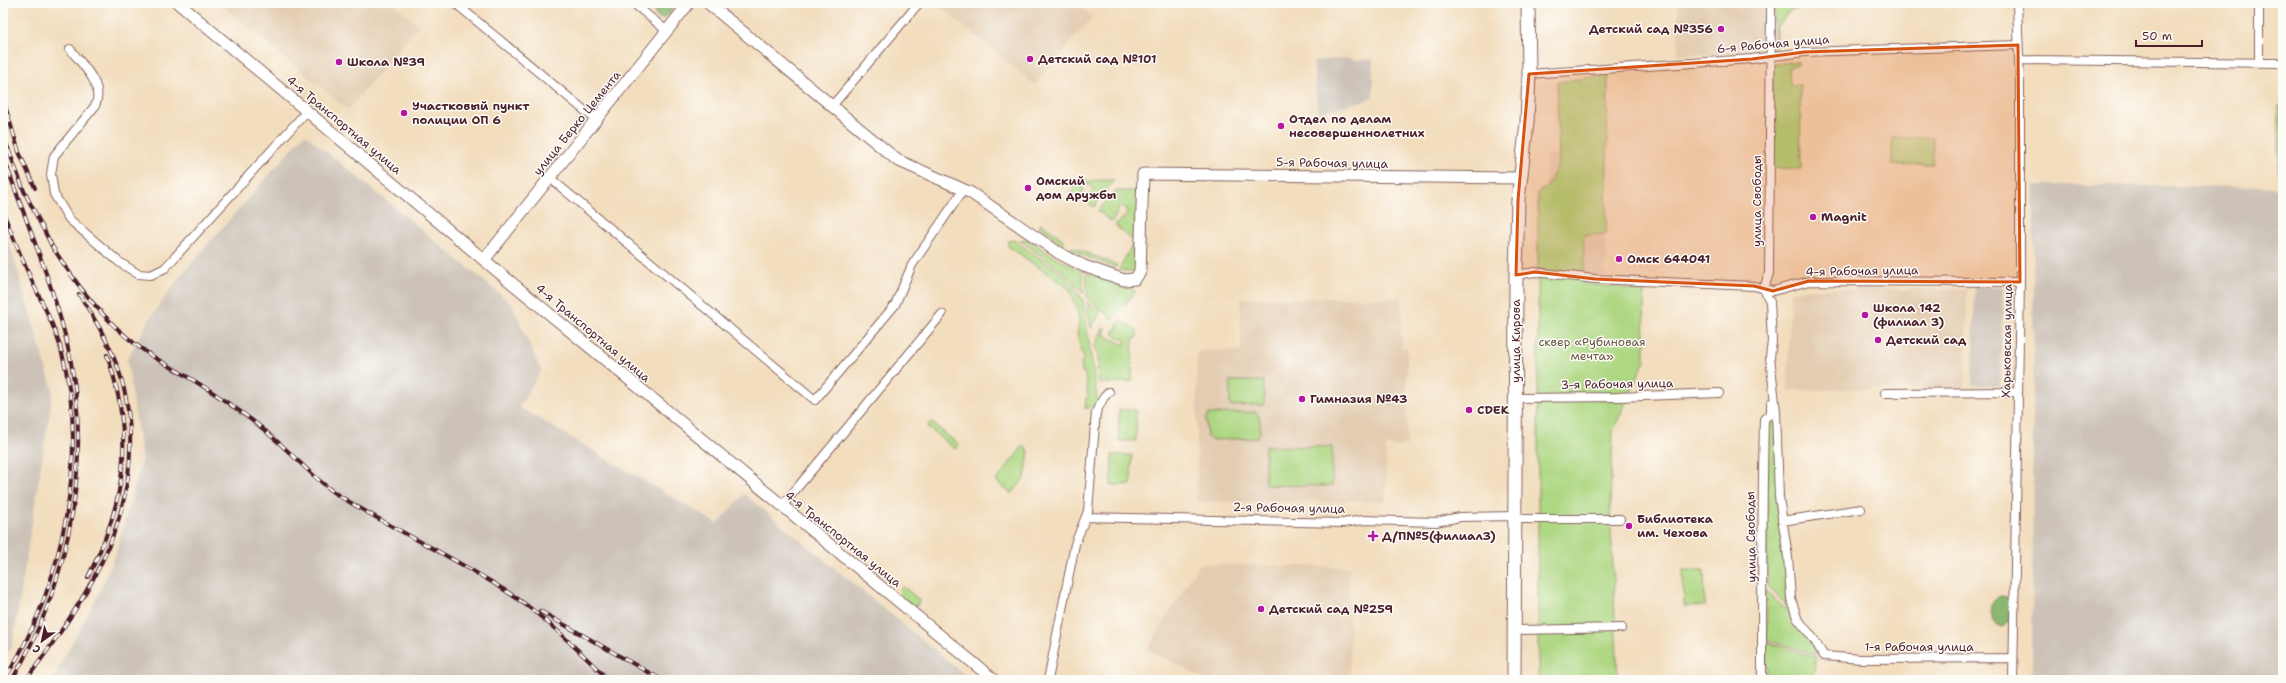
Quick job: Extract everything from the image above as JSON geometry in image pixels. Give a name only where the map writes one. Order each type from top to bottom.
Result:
[{"type":"main road","name":"4-я Транспортная улица","points":[[178,3],[484,260],[994,680]]},
{"type":"main road","name":"улица Берко Цемента","points":[[484,260],[689,3]]},
{"type":"main road","points":[[708,3],[898,160],[964,189]]},
{"type":"main road","name":"улица Кирова","points":[[1514,680],[1516,275],[1520,178],[1527,123],[1530,74],[1528,3]]},
{"type":"main road","name":"5-я Рабочая улица","points":[[964,189],[1059,253],[1084,266],[1124,280],[1135,279],[1140,272],[1143,174],[1520,178]]},
{"type":"street","points":[[455,3],[596,120]]},
{"type":"street","points":[[633,3],[667,31]]},
{"type":"street","points":[[832,106],[919,3]]},
{"type":"street","name":"улица Свободы","points":[[1771,3],[1769,273],[1764,289],[1770,302],[1772,341],[1770,357],[1776,412],[1779,497],[1792,609],[1824,656]]},
{"type":"street","name":"Харьковская улица","points":[[2013,680],[2020,282],[2019,60],[2017,3]]},
{"type":"street","points":[[2259,3],[2259,63]]},
{"type":"street","name":"6-я Рабочая улица","points":[[1530,74],[1770,57],[1804,52],[1850,49],[2018,45]]},
{"type":"street","points":[[70,49],[97,85],[99,97],[94,106],[54,156],[51,174],[54,194],[68,220],[120,262],[138,274],[151,275],[165,268],[307,111]]},
{"type":"street","points":[[2019,60],[2283,63]]},
{"type":"street","points":[[550,178],[816,400],[895,305],[912,265],[964,189]]},
{"type":"street","name":"4-я Рабочая улица","points":[[1516,275],[1535,272],[1595,279],[1754,286],[1764,289],[1780,290],[1809,281],[2020,282]]},
{"type":"street","points":[[782,506],[942,314]]},
{"type":"street","points":[[1048,680],[1058,635],[1065,588],[1075,544],[1086,517],[1096,412],[1100,403],[1109,392]]},
{"type":"street","points":[[1885,393],[2018,392]]},
{"type":"street","name":"3-я Рабочая улица","points":[[1516,398],[1618,398],[1719,393]]},
{"type":"street","name":"улица Свободы","points":[[1762,680],[1764,586],[1762,514],[1764,419],[1771,413],[1774,396]]},
{"type":"street","points":[[1782,521],[1861,509]]},
{"type":"street","name":"2-я Рабочая улица","points":[[1086,517],[1343,523],[1363,520],[1436,522],[1460,517],[1620,519]]},
{"type":"street","points":[[1515,630],[1622,628]]},
{"type":"street","name":"1-я Рабочая улица","points":[[1824,656],[1861,659],[2014,658]]},
{"type":"highlighted area","points":[[2018,45],[2020,282],[1809,281],[1773,291],[1754,286],[1595,279],[1535,272],[1516,275],[1518,200],[1529,74],[1752,59],[1804,52]]},
{"type":"shaded area","name":"Школа №39","points":[[219,3],[393,3],[419,25],[348,110]]},
{"type":"shaded area","name":"Детский сад №101","points":[[936,3],[1076,3],[1092,17],[1035,85]]},
{"type":"shaded area","name":"Детский сад №356","points":[[1678,3],[1764,3],[1764,54],[1678,55]]},
{"type":"shaded area","points":[[1349,58],[1356,60],[1373,59],[1373,96],[1367,100],[1327,110],[1327,116],[1318,116],[1313,61]]},
{"type":"shaded area","points":[[305,134],[512,304],[541,371],[519,407],[718,524],[744,494],[971,680],[52,680],[97,597],[116,553],[142,460],[127,359],[149,320],[182,274]]},
{"type":"shaded area","points":[[1545,155],[1562,155],[1600,224],[1606,245],[1605,276],[1585,275],[1586,239],[1560,188],[1546,185]]},
{"type":"shaded area","points":[[2034,185],[2283,187],[2283,680],[2032,680]]},
{"type":"shaded area","points":[[3,222],[53,391],[12,648],[3,658]]},
{"type":"shaded area","points":[[1975,286],[2003,287],[2000,386],[1972,385]]},
{"type":"shaded area","name":"Детский сад","points":[[1803,289],[1967,289],[1965,388],[1788,390],[1790,293]]},
{"type":"shaded area","name":"Гимназия №43","points":[[1241,298],[1402,298],[1402,348],[1407,348],[1407,446],[1386,446],[1386,501],[1197,502],[1197,351],[1241,351]]},
{"type":"shaded area","name":"Детский сад №259","points":[[1199,564],[1349,567],[1350,680],[1207,680],[1147,650]]},
{"type":"green space","points":[[662,3],[678,3],[667,16],[661,19],[655,15],[655,11]]},
{"type":"green space","points":[[1774,3],[1797,3],[1797,9],[1788,12],[1781,23],[1776,27],[1775,53]]},
{"type":"green space","points":[[1797,61],[1799,64],[1789,67],[1790,85],[1800,85],[1801,169],[1771,168],[1772,65]]},
{"type":"green space","name":"сквер «Рубиновая мечта»","points":[[1608,75],[1606,234],[1584,235],[1584,284],[1612,286],[1644,292],[1645,360],[1613,431],[1610,505],[1618,680],[1538,680],[1538,192],[1548,186],[1559,162],[1557,82]]},
{"type":"green space","points":[[2279,106],[2283,106],[2283,159],[2279,159]]},
{"type":"green space","points":[[1933,137],[1933,164],[1892,165],[1892,138]]},
{"type":"green space","points":[[2278,161],[2283,161],[2283,180],[2278,180]]},
{"type":"green space","points":[[1114,180],[1094,207],[1083,199],[1094,192],[1094,189],[1088,184],[1083,187],[1083,194],[1078,200],[1069,193],[1079,181]]},
{"type":"green space","points":[[1115,191],[1135,191],[1139,194],[1139,242],[1132,240],[1115,225],[1127,215],[1126,208],[1120,206],[1112,222],[1098,211]]},
{"type":"green space","points":[[1041,223],[1065,241],[1062,244],[1039,226]]},
{"type":"green space","points":[[1028,239],[1048,253],[1082,271],[1084,294],[1067,275],[1020,240]]},
{"type":"green space","points":[[1014,240],[1066,277],[1083,300],[1097,398],[1096,405],[1085,409],[1086,398],[1088,396],[1085,374],[1082,372],[1081,362],[1084,358],[1077,336],[1079,319],[1071,292],[1067,287],[1008,246],[1008,241]]},
{"type":"green space","points":[[1133,243],[1139,244],[1135,273],[1119,270]]},
{"type":"green space","points":[[1072,247],[1117,265],[1115,268],[1070,250]]},
{"type":"green space","points":[[1086,273],[1136,291],[1112,319],[1088,299]]},
{"type":"green space","points":[[1087,302],[1100,313],[1091,328]]},
{"type":"green space","points":[[1120,321],[1137,330],[1137,338],[1133,338],[1132,381],[1099,384],[1097,350],[1094,348],[1103,328],[1106,329],[1104,335],[1124,345],[1126,341],[1113,334]]},
{"type":"green space","points":[[1230,381],[1264,381],[1264,405],[1230,406]]},
{"type":"green space","points":[[1119,410],[1136,410],[1136,441],[1119,441]]},
{"type":"green space","points":[[1256,412],[1259,417],[1260,425],[1260,433],[1257,438],[1212,440],[1207,437],[1206,419],[1209,414]]},
{"type":"green space","points":[[1774,413],[1792,610],[1767,586],[1767,418]]},
{"type":"green space","points":[[931,422],[959,445],[955,449],[927,427]]},
{"type":"green space","points":[[1023,446],[1029,451],[1025,477],[1012,494],[996,481]]},
{"type":"green space","points":[[1265,446],[1332,447],[1332,486],[1265,485]]},
{"type":"green space","points":[[1112,455],[1132,455],[1131,485],[1111,485]]},
{"type":"green space","points":[[1683,570],[1704,570],[1705,606],[1684,606]]},
{"type":"green space","points":[[903,586],[919,600],[918,605],[912,606],[901,597],[900,590]]},
{"type":"green space","points":[[1766,591],[1803,628],[1814,645],[1816,654],[1767,640]]},
{"type":"green space","points":[[2001,596],[2007,597],[2011,609],[2010,618],[2002,627],[1993,621],[1990,612],[1993,603]]},
{"type":"green space","points":[[1766,642],[1816,657],[1812,680],[1767,680]]},
{"type":"railway","points":[[3,99],[19,152],[35,188]]},
{"type":"railway","points":[[3,135],[24,191],[54,250]]},
{"type":"railway","points":[[3,155],[59,312],[74,379],[78,424],[77,468],[72,513],[63,557],[50,599],[33,641],[12,680]]},
{"type":"railway","points":[[3,212],[60,346],[69,387],[73,430],[71,474],[66,518],[56,562],[42,604],[25,644],[4,680]]},
{"type":"railway","points":[[52,246],[62,262],[96,307],[122,333],[137,345],[152,356],[207,389],[249,418],[338,495],[467,567],[523,602],[561,634],[609,680]]},
{"type":"railway","points":[[26,680],[66,624],[100,565],[113,535],[123,503],[129,469],[130,434],[127,405],[121,376],[107,341],[79,294]]},
{"type":"railway","points":[[88,577],[111,522],[118,495],[122,468],[123,441],[121,413],[116,385],[107,355]]},
{"type":"railway","points":[[540,611],[662,680]]},
{"type":"place","name":"Детский сад №356","points":[[1721,29]]},
{"type":"place","name":"Детский сад №101","points":[[1030,59]]},
{"type":"place","name":"Школа №39","points":[[339,62]]},
{"type":"place","name":"Участковый пункт полиции ОП 6","points":[[404,113]]},
{"type":"place","name":"Отдел по делам несовершеннолетних","points":[[1281,126]]},
{"type":"place","name":"Омский дом дружбы","points":[[1028,188]]},
{"type":"place","name":"Magnit","points":[[1813,217]]},
{"type":"place","name":"Омск 644041","points":[[1619,259]]},
{"type":"place","name":"Школа 142 (филиал 3)","points":[[1865,315]]},
{"type":"place","name":"Детский сад","points":[[1878,340]]},
{"type":"place","name":"Гимназия №43","points":[[1302,399]]},
{"type":"place","name":"CDEK","points":[[1469,410]]},
{"type":"place","name":"Библиотека им. Чехова","points":[[1629,526]]},
{"type":"place","name":"Д/П№5(филиал3)","points":[[1373,536]]},
{"type":"place","name":"Детский сад №259","points":[[1261,609]]}]
